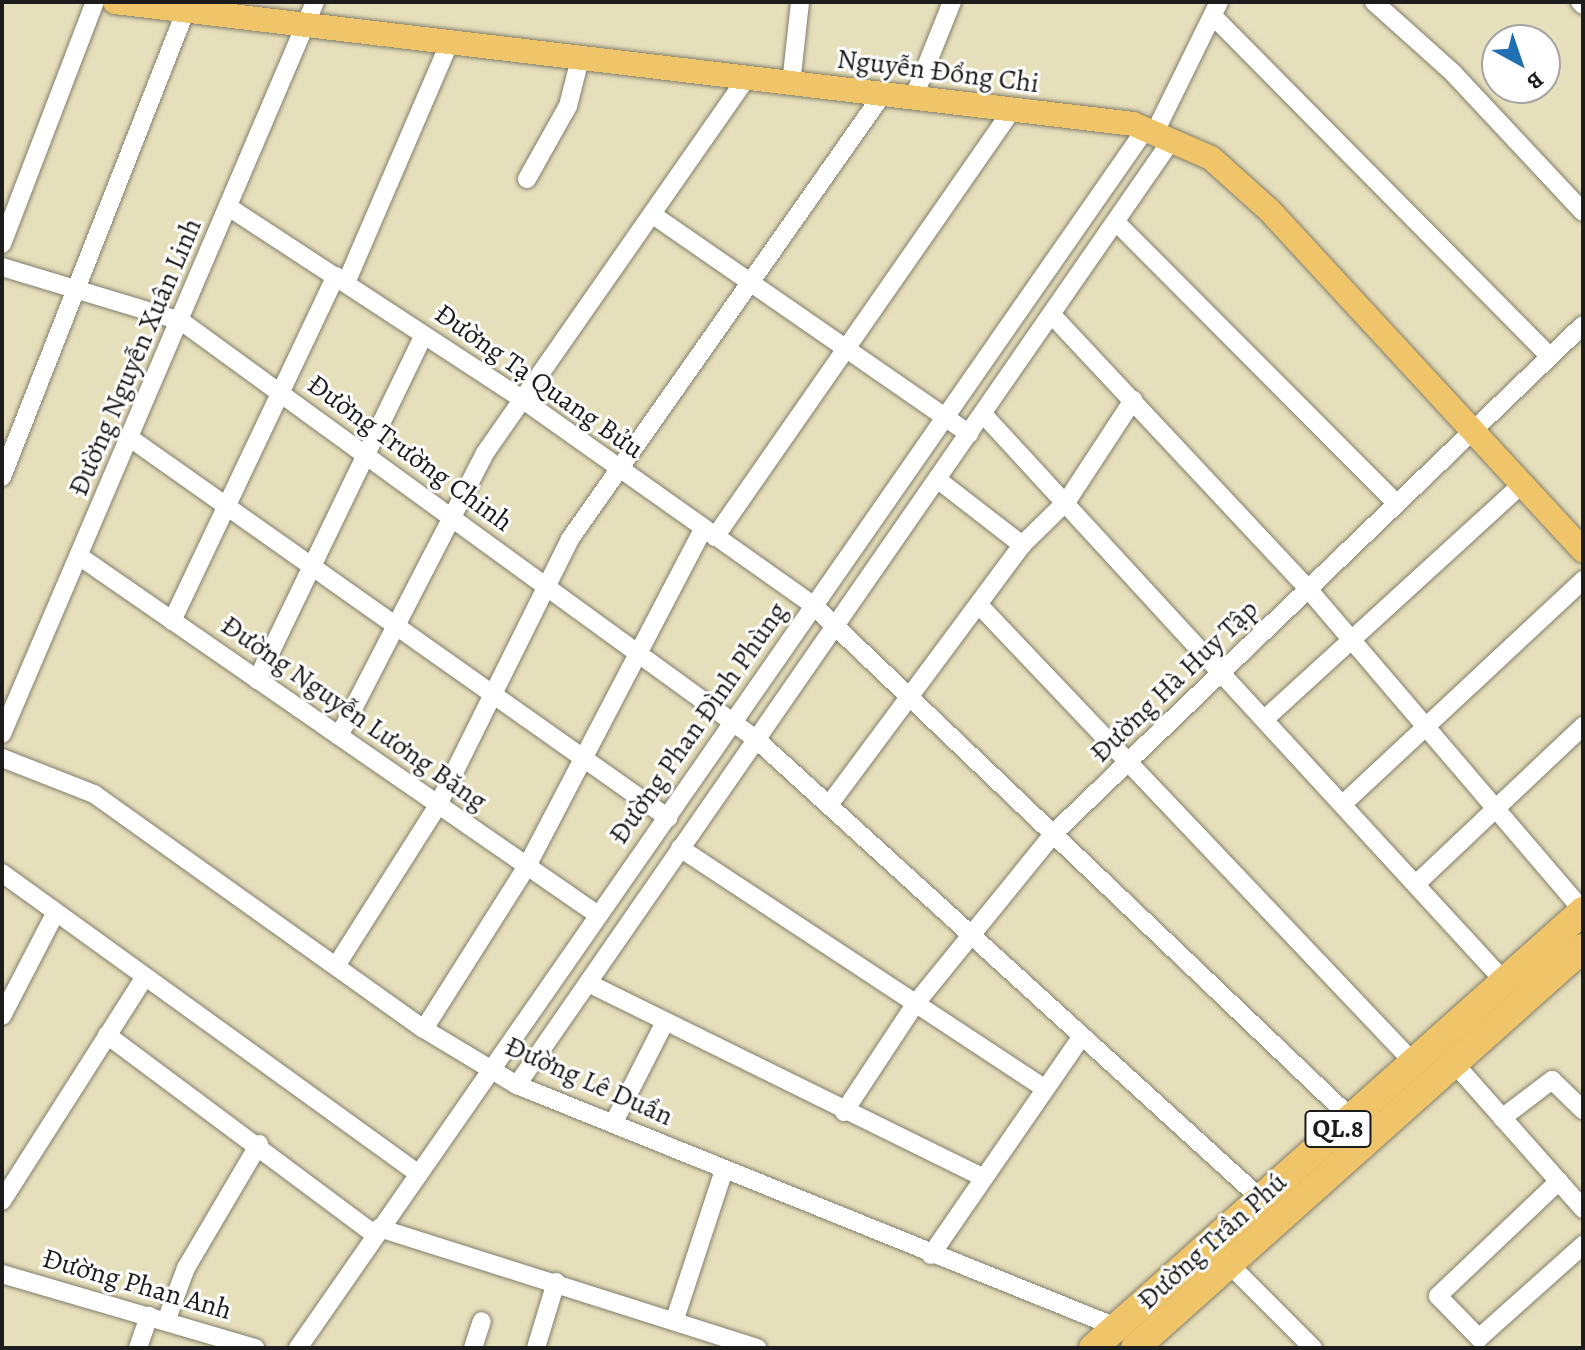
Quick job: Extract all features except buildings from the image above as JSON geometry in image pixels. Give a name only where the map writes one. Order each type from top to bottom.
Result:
[{"type":"highway","name":"Đường Trần Phú","points":[[1093,1348],[1583,911]]},
{"type":"highway","name":"Đường Trần Phú","points":[[1135,1348],[1583,948]]},
{"type":"main road","name":"Nguyễn Đổng Chi","points":[[115,2],[185,13],[1012,110],[1157,135],[1211,158],[1269,210],[1583,550]]},
{"type":"main road","points":[[1436,1041],[1454,1063]]},
{"type":"street","points":[[2,244],[95,2]]},
{"type":"street","name":"Đường Nguyễn Xuân Linh","points":[[2,734],[308,27],[315,2]]},
{"type":"street","points":[[791,84],[800,2]]},
{"type":"street","points":[[913,99],[952,2]]},
{"type":"street","points":[[1374,2],[1453,73],[1583,212]]},
{"type":"street","points":[[1157,135],[1163,104],[1217,10],[1549,356]]},
{"type":"street","points":[[2,477],[185,13]]},
{"type":"street","points":[[172,621],[280,393],[341,280],[449,44]]},
{"type":"street","points":[[527,179],[568,106],[580,59]]},
{"type":"street","points":[[339,736],[400,629],[456,521],[485,453],[656,217],[746,79]]},
{"type":"street","points":[[336,966],[438,805],[547,587],[618,470],[882,95]]},
{"type":"street","points":[[424,1029],[527,866],[636,652],[709,534],[845,349],[1012,110]]},
{"type":"street","name":"Đường Phan Đình Phùng","points":[[517,1085],[1116,222],[1157,135]]},
{"type":"street","name":"Đường Phan Đình Phùng","points":[[298,1348],[416,1172],[668,818],[942,417],[1157,135]]},
{"type":"street","name":"Đường Tạ Quang Bửu","points":[[230,208],[522,399],[618,470],[813,605],[1351,1118]]},
{"type":"street","points":[[656,217],[969,434]]},
{"type":"street","points":[[1116,222],[1396,503]]},
{"type":"street","name":"Đường Trường Chinh","points":[[2,267],[181,321],[757,740],[1080,1039],[1260,1198]]},
{"type":"street","points":[[1052,315],[1309,590],[1583,911]]},
{"type":"street","name":"Đường Hà Huy Tập","points":[[844,1112],[916,1003],[975,939],[1054,833],[1227,672],[1471,429],[1583,325]]},
{"type":"street","points":[[257,680],[424,335]]},
{"type":"street","points":[[829,805],[908,695],[980,606],[1022,545],[1067,501],[1133,400]]},
{"type":"street","points":[[983,414],[1227,672],[1504,981]]},
{"type":"street","points":[[130,438],[581,760],[668,818]]},
{"type":"street","points":[[937,479],[1022,545]]},
{"type":"street","points":[[1267,717],[1522,484]]},
{"type":"street","name":"Đường Nguyễn Lương Băng","points":[[79,556],[598,915]]},
{"type":"street","points":[[1344,803],[1583,580]]},
{"type":"street","points":[[980,606],[1131,761],[1413,1062]]},
{"type":"street","points":[[1416,884],[1583,726]]},
{"type":"street","name":"Đường Lê Duẩn","points":[[2,758],[94,794],[424,1029],[517,1085],[931,1255],[1116,1327]]},
{"type":"street","points":[[680,848],[1044,1088]]},
{"type":"street","points":[[2,873],[416,1172]]},
{"type":"street","points":[[2,1016],[56,912]]},
{"type":"street","points":[[2,1201],[144,978]]},
{"type":"street","points":[[588,983],[844,1112],[984,1178]]},
{"type":"street","points":[[613,1124],[665,1022]]},
{"type":"street","points":[[107,1035],[377,1231],[556,1282],[757,1348]]},
{"type":"street","points":[[931,1255],[1080,1039]]},
{"type":"street","points":[[1454,1063],[1583,1209]]},
{"type":"street","points":[[1502,1118],[1552,1080],[1583,1110]]},
{"type":"street","points":[[138,1348],[158,1319],[259,1144]]},
{"type":"street","points":[[675,1319],[724,1170]]},
{"type":"street","points":[[1559,1181],[1438,1296],[1479,1338],[1583,1245]]},
{"type":"street","points":[[1229,1264],[1313,1348]]},
{"type":"street","name":"Đường Phan Anh","points":[[2,1274],[255,1348]]},
{"type":"street","points":[[536,1348],[556,1282]]},
{"type":"street","points":[[473,1348],[482,1321]]}]
